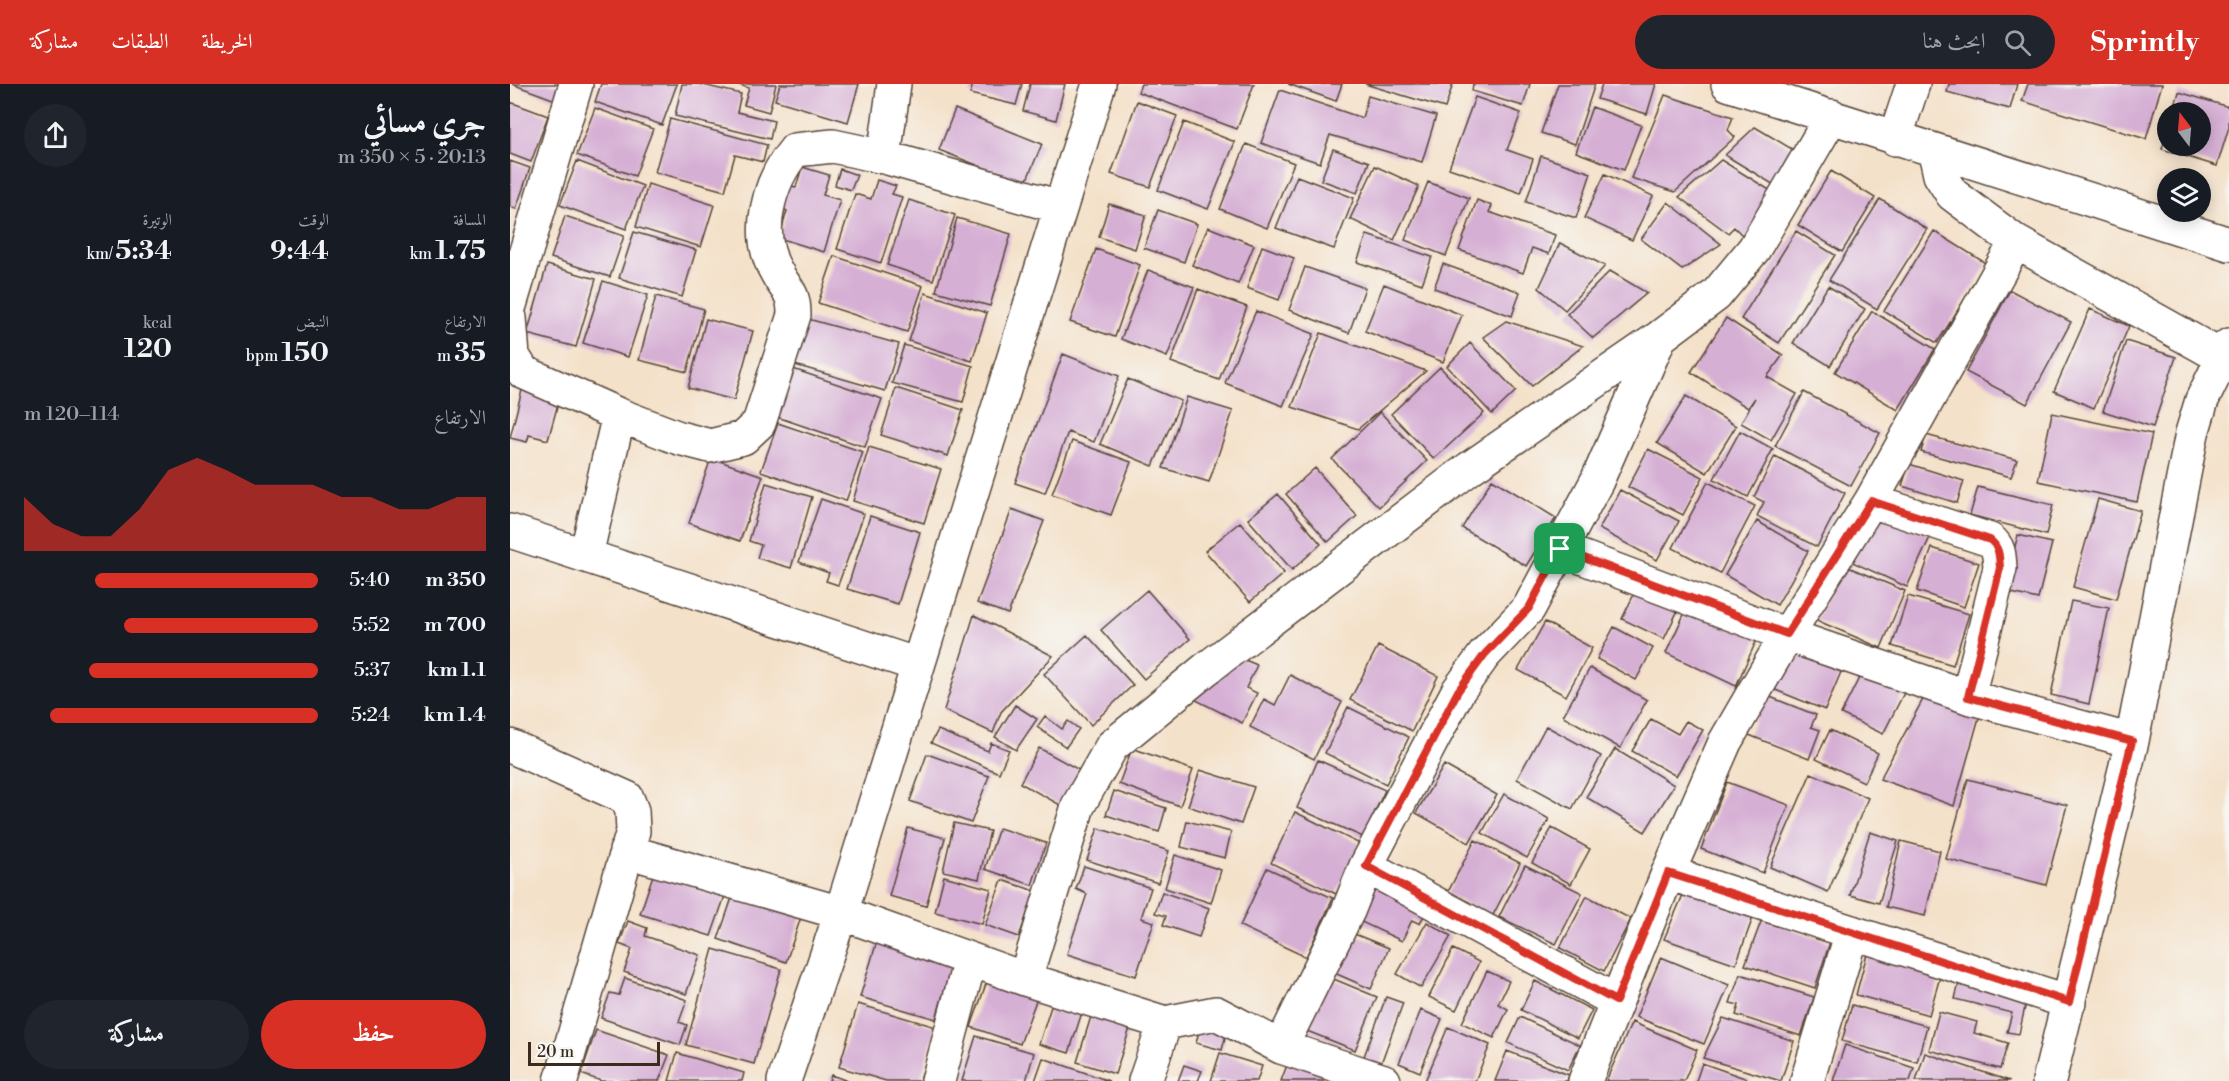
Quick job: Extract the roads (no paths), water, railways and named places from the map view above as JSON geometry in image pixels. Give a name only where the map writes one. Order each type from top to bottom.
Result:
[{"type":"street","points":[[510,305],[576,84]]},
{"type":"street","points":[[884,157],[894,84]]},
{"type":"street","points":[[784,1081],[841,913],[1099,84]]},
{"type":"street","points":[[1728,84],[1832,116],[1935,152],[2229,244]]},
{"type":"street","points":[[1895,139],[1913,84]]},
{"type":"street","points":[[1026,980],[1078,806],[1112,746],[1206,669],[1470,468],[1660,337],[1716,295],[1754,249],[1832,116]]},
{"type":"street","points":[[510,318],[513,356],[523,372],[619,415],[680,438],[711,446],[743,438],[759,423],[794,315],[794,297],[776,273],[766,236],[765,214],[784,163],[795,150],[832,147],[884,157],[1060,207]]},
{"type":"street","points":[[1935,152],[1940,175],[1952,194],[2016,242],[2225,351],[2202,400],[2183,473],[2132,741],[2049,1081]]},
{"type":"street","points":[[1585,1081],[1668,873],[1725,742],[1787,634],[1871,501],[2016,242]]},
{"type":"street","points":[[1281,1047],[1348,911],[1366,866],[1458,691],[1485,654],[1529,608],[1597,481],[1660,337]]},
{"type":"street","points":[[586,555],[619,415]]},
{"type":"street","points":[[1871,501],[1990,540],[1999,552],[2000,568],[1968,697]]},
{"type":"street","points":[[510,531],[918,664]]},
{"type":"street","points":[[1560,549],[1787,634],[1968,697],[2132,741]]},
{"type":"street","points":[[510,746],[627,798],[633,820],[561,1081]]},
{"type":"street","points":[[626,851],[841,913],[1026,980],[1165,1023],[1216,1012],[1281,1047],[1384,1081]]},
{"type":"street","points":[[1366,866],[1616,1001]]},
{"type":"street","points":[[1668,873],[2069,1002]]},
{"type":"street","points":[[1807,1081],[1852,932]]},
{"type":"street","points":[[938,1081],[970,960]]},
{"type":"street","points":[[1145,1081],[1165,1023]]}]
